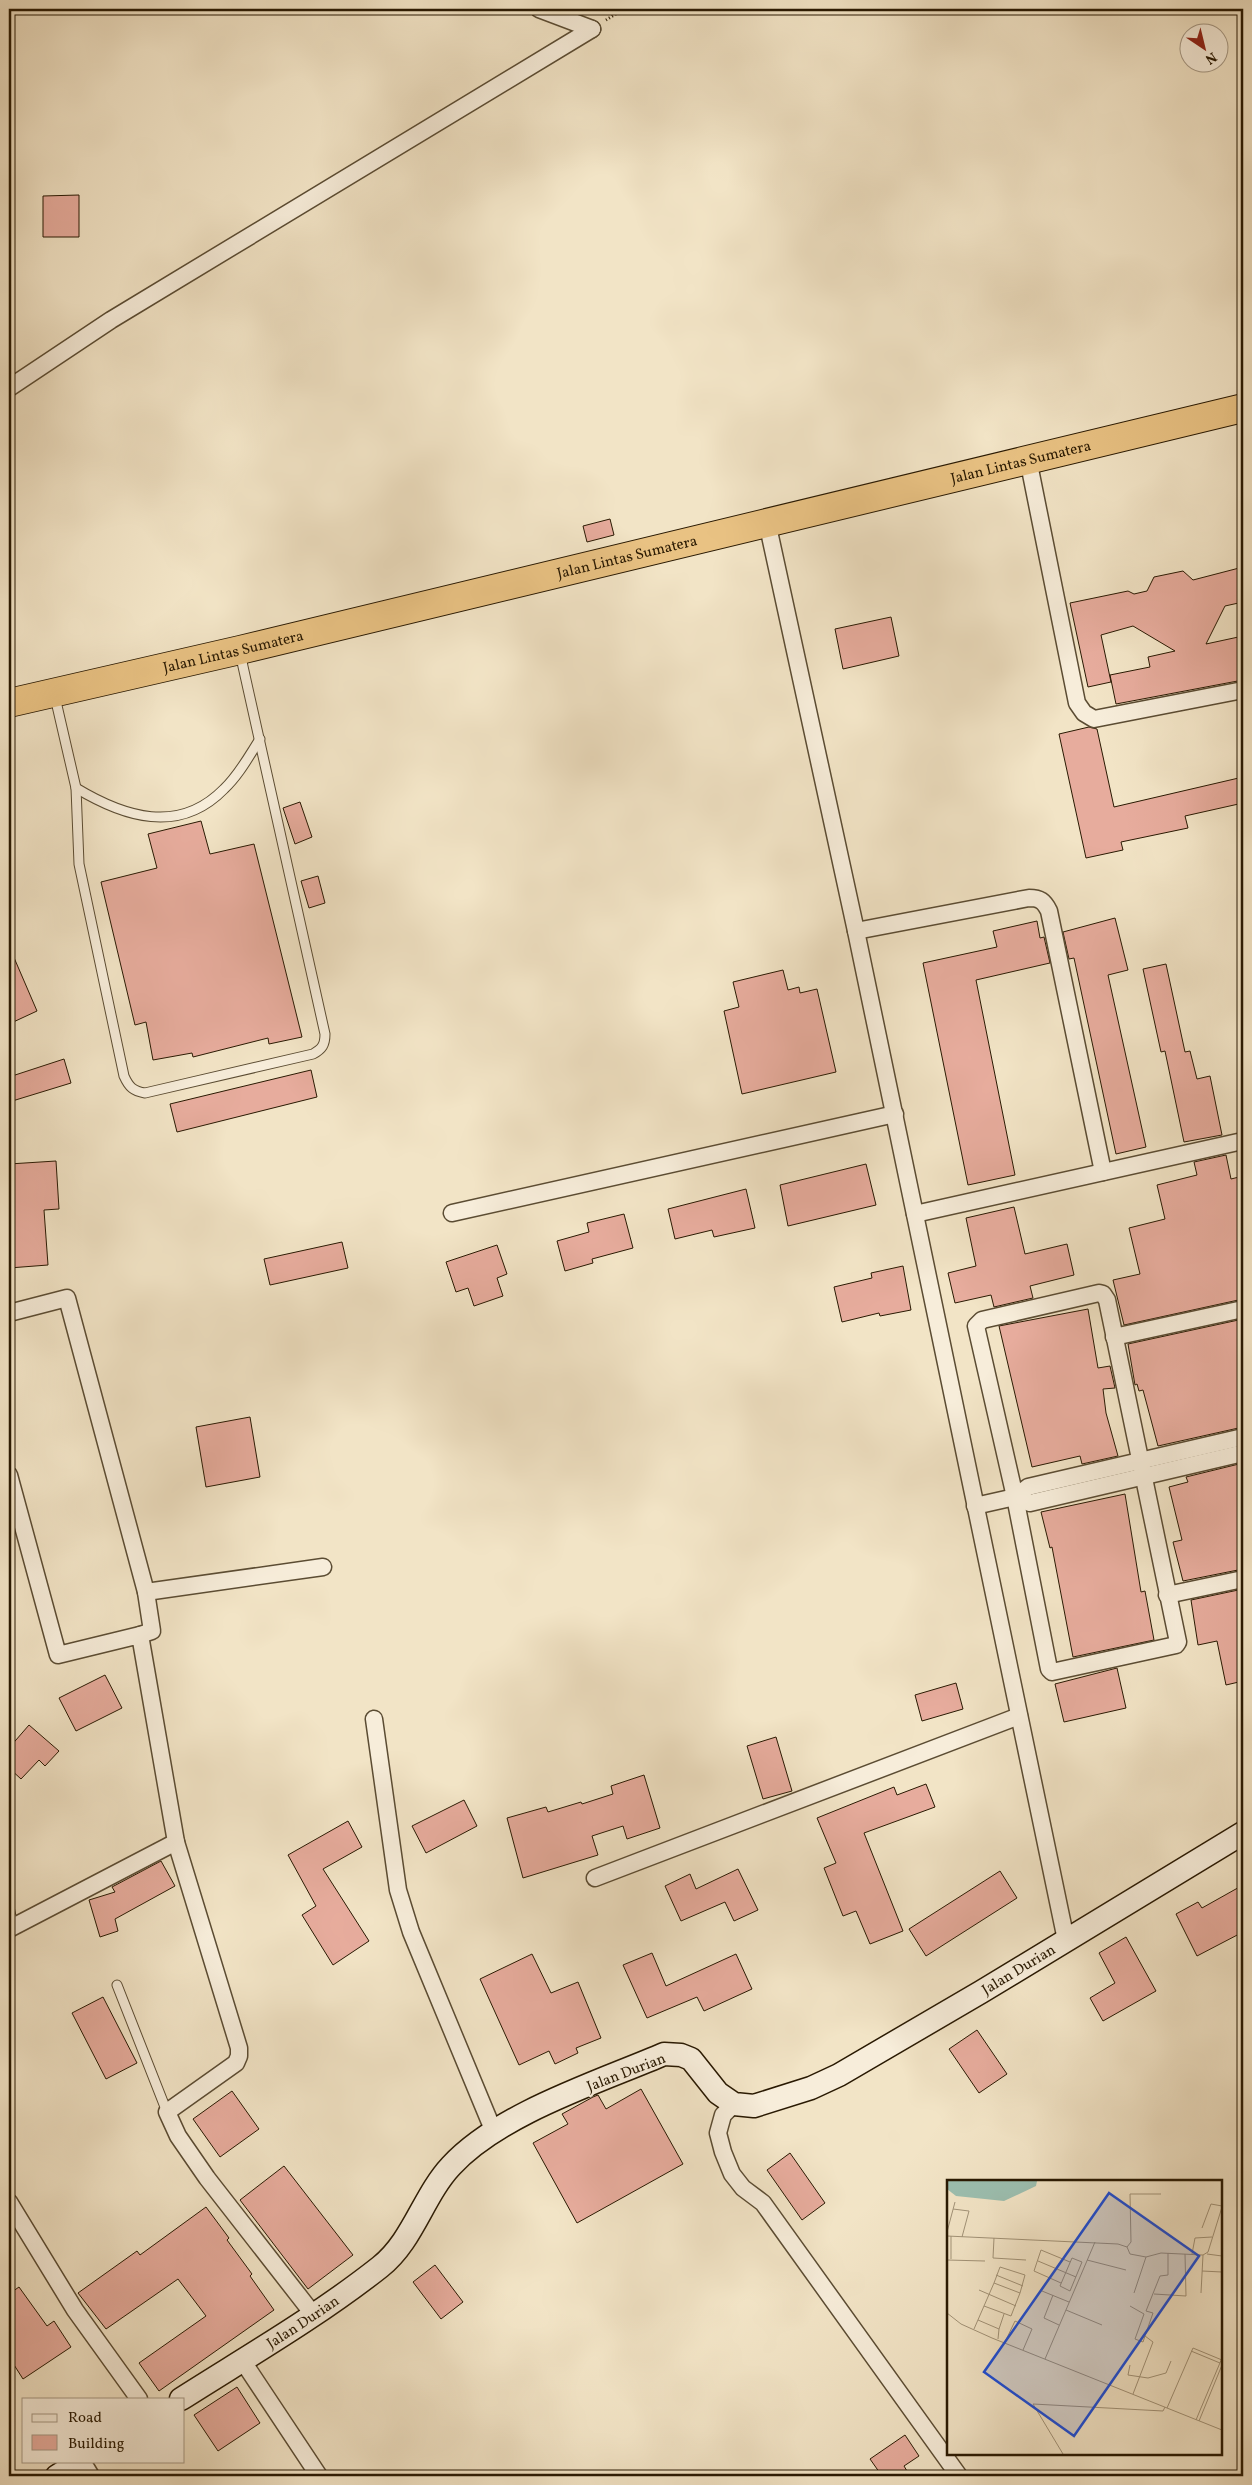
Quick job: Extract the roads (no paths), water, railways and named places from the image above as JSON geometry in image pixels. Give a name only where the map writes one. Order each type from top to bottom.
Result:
[{"type":"highway","name":"Jalan Lintas Sumatera","points":[[9,703],[240,650],[1243,408]]},
{"type":"street","points":[[9,388],[111,320],[592,29],[539,9]]},
{"type":"street","points":[[1028,459],[1077,703],[1084,713],[1094,719],[1243,690]]},
{"type":"street","points":[[767,522],[895,1114],[1066,1940]]},
{"type":"street","points":[[856,931],[1029,898],[1037,898],[1045,903],[1049,911],[1103,1172]]},
{"type":"street","points":[[452,1213],[895,1114]]},
{"type":"street","points":[[916,1214],[1238,1142]]},
{"type":"street","points":[[1099,1293],[1103,1294],[1107,1300],[1114,1337],[1177,1644],[1052,1672],[1049,1669],[1015,1497],[977,1323],[1099,1293]]},
{"type":"street","points":[[9,1313],[67,1298],[146,1592],[152,1631],[58,1655],[9,1475]]},
{"type":"street","points":[[1114,1337],[1243,1309]]},
{"type":"street","points":[[1141,1468],[1243,1437]]},
{"type":"street","points":[[975,1506],[1015,1497],[1028,1488],[1141,1468],[1243,1453]]},
{"type":"street","points":[[146,1592],[323,1567]]},
{"type":"street","points":[[1167,1595],[1243,1580]]},
{"type":"street","points":[[140,1635],[176,1842],[240,2056],[236,2063],[167,2112],[178,2136],[207,2178],[313,2314]]},
{"type":"street","points":[[595,1878],[1019,1716]]},
{"type":"street","points":[[374,1719],[398,1890],[412,1932],[494,2132]]},
{"type":"street","name":"Jalan Durian","points":[[183,2398],[313,2314],[380,2267],[395,2253],[450,2167],[494,2132],[550,2103],[664,2054],[681,2054],[690,2059],[718,2093],[734,2104],[754,2106],[811,2088],[839,2075],[1243,1833]]},
{"type":"street","points":[[11,1928],[176,1842]]},
{"type":"street","points":[[734,2104],[723,2115],[718,2133],[732,2174],[743,2188],[763,2203],[959,2476]]},
{"type":"street","points":[[9,2202],[75,2310],[138,2398]]},
{"type":"street","points":[[242,2360],[319,2476]]},
{"type":"street","points":[[57,2476],[79,2462]]},
{"type":"street","points":[[82,2462],[91,2476]]},
{"type":"lane","points":[[54,692],[76,788],[79,864],[124,1076],[129,1086],[135,1091],[145,1093],[313,1054],[321,1049],[325,1043],[240,650]]},
{"type":"lane","points":[[76,788],[116,809],[131,814],[147,818],[177,815],[203,805],[224,790],[241,770],[260,739]]},
{"type":"lane","points":[[9,1907],[11,1928]]},
{"type":"lane","points":[[117,1985],[167,2112]]}]
